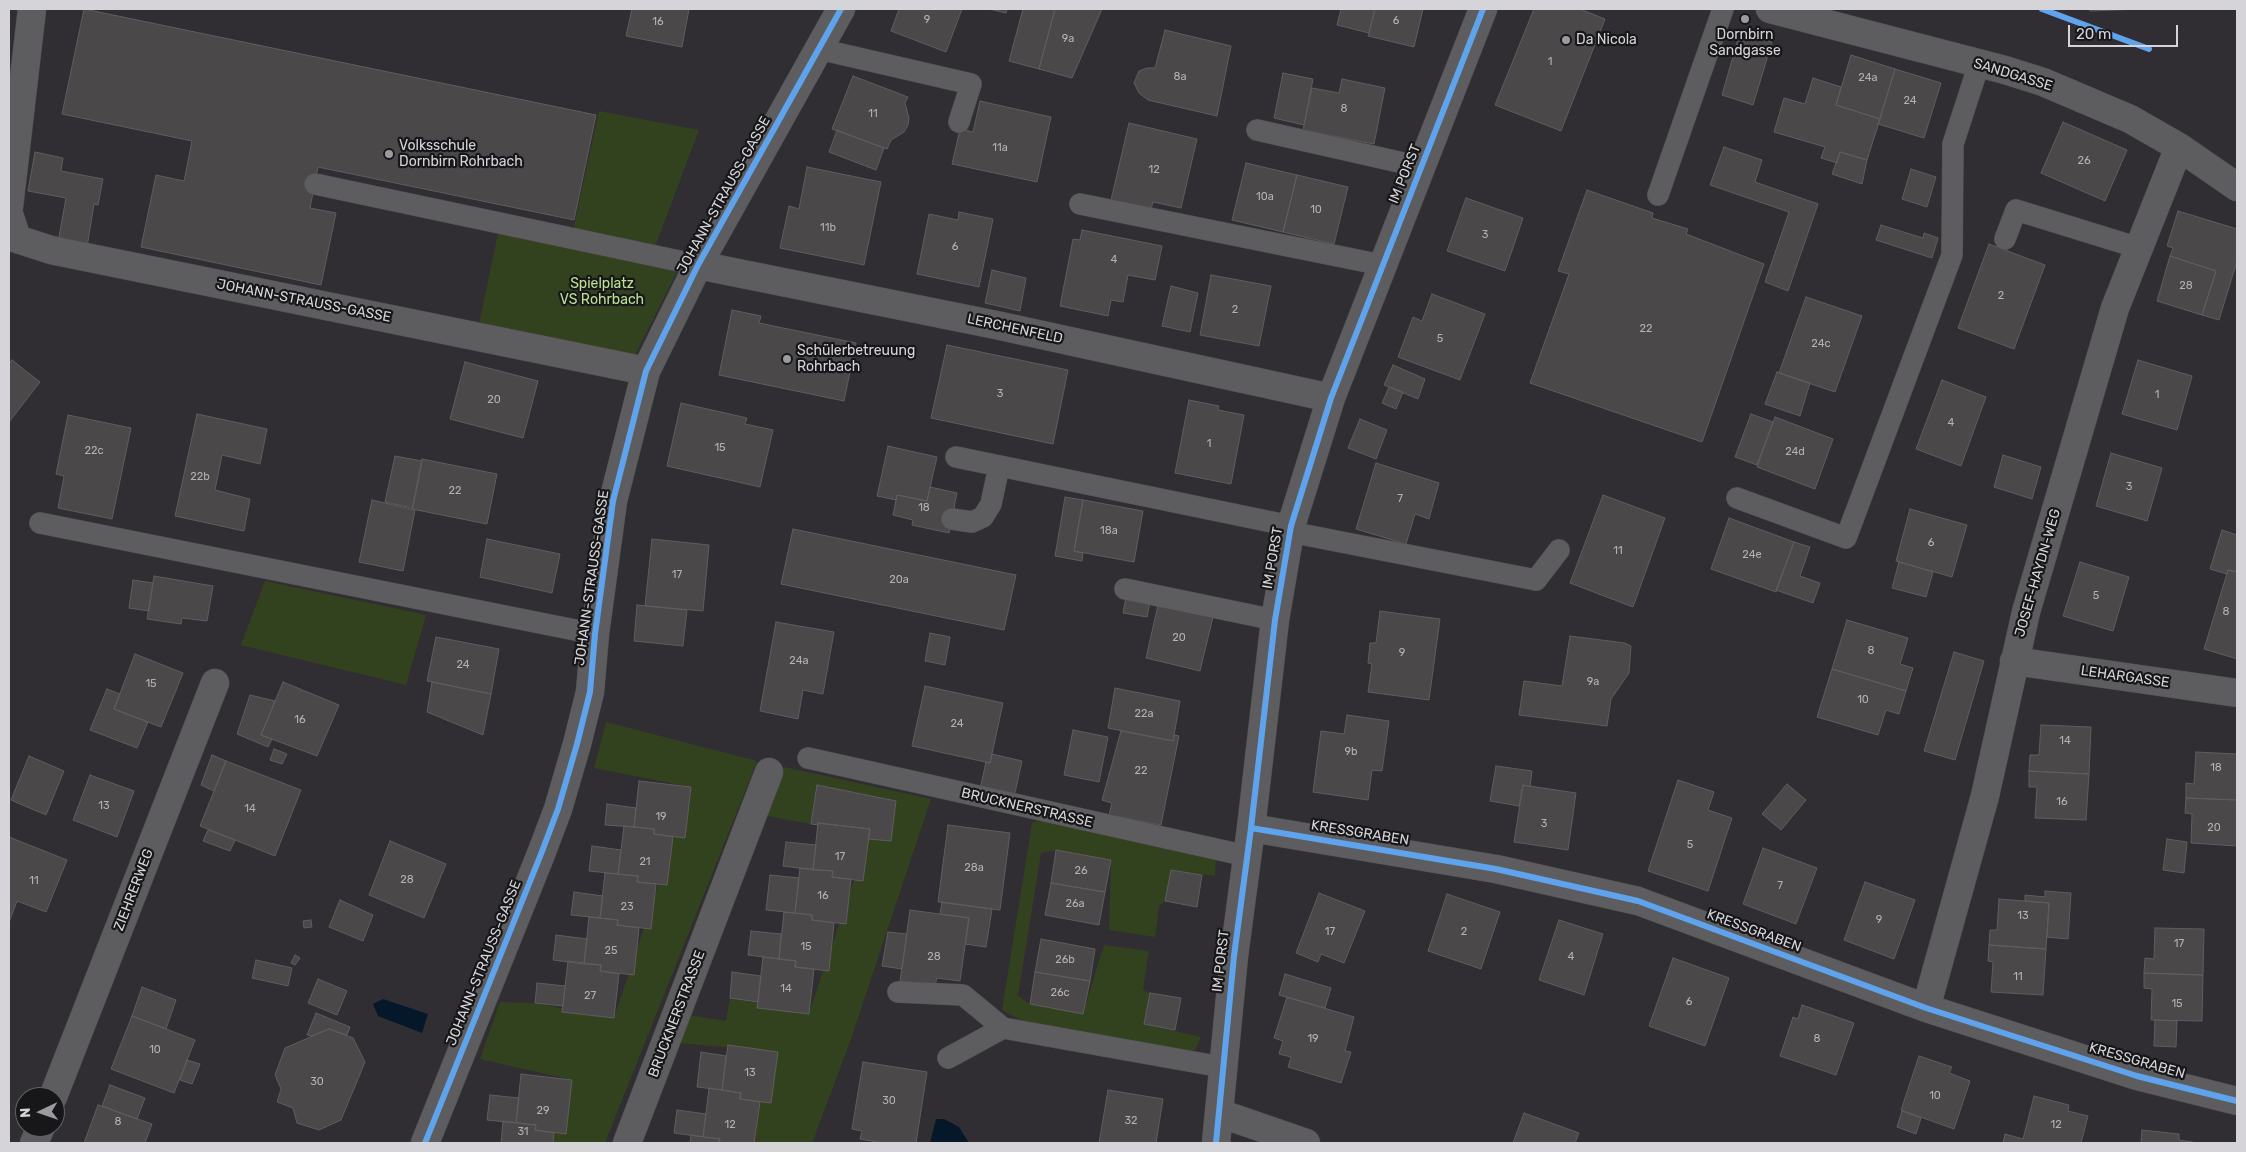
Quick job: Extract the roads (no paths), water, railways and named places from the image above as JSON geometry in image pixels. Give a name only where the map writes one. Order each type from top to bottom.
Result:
[{"type":"street","points":[[9,207],[32,9]]},
{"type":"street","name":"JOHANN-STRAUSS-GASSE","points":[[424,1143],[558,808],[590,692],[595,634],[614,501],[646,371],[698,265],[841,9]]},
{"type":"street","name":"IM PORST","points":[[1216,1143],[1222,1067],[1275,620],[1291,529],[1331,398],[1483,9]]},
{"type":"street","name":"SANDGASSE","points":[[1770,9],[2020,75],[2079,96],[2130,119],[2178,147],[2237,187]]},
{"type":"street","name":"JOSEF-HAYDN-WEG","points":[[1926,1008],[1985,796],[2014,661],[2115,308],[2178,147]]},
{"type":"street","name":"JOHANN-STRAUSS-GASSE","points":[[9,214],[18,239],[51,250],[646,371]]},
{"type":"street","name":"LERCHENFELD","points":[[698,265],[1006,327],[1331,398]]},
{"type":"street","name":"LEHARGASSE","points":[[2014,661],[2237,693]]},
{"type":"street","name":"ZIEHRERWEG","points":[[56,1087],[215,683]]},
{"type":"street","name":"BRUCKNERSTRASSE","points":[[627,1143],[769,772]]},
{"type":"street","name":"KRESSGRABEN","points":[[1251,828],[1496,869],[1638,901],[1926,1008],[2136,1076],[2237,1101]]},
{"type":"street","points":[[1219,1113],[1306,1143]]},
{"type":"lane","points":[[1658,195],[1723,9]]},
{"type":"lane","points":[[819,49],[971,84],[959,122]]},
{"type":"lane","points":[[1737,498],[1846,538],[1952,255],[1953,144],[1979,64]]},
{"type":"lane","points":[[1257,130],[1422,167]]},
{"type":"lane","points":[[315,184],[698,265]]},
{"type":"lane","points":[[1080,204],[1382,265]]},
{"type":"lane","points":[[2005,238],[2016,210],[2139,248]]},
{"type":"lane","points":[[956,457],[1536,580],[1559,550]]},
{"type":"lane","points":[[952,519],[972,522],[983,517],[990,504],[999,466]]},
{"type":"lane","points":[[40,523],[595,634]]},
{"type":"lane","points":[[1126,589],[1275,620]]},
{"type":"lane","name":"BRUCKNERSTRASSE","points":[[808,758],[1247,856]]},
{"type":"lane","points":[[898,992],[963,995],[1003,1028],[1222,1067]]},
{"type":"lane","points":[[948,1058],[1003,1028]]},
{"type":"water","points":[[383,999],[428,1014],[422,1033],[378,1016],[373,1004]]},
{"type":"water","points":[[936,1119],[944,1119],[959,1127],[969,1143],[930,1143]]},
{"type":"place","name":"Dornbirn Sandgasse","points":[[1745,19]]},
{"type":"place","name":"Da Nicola","points":[[1566,40]]},
{"type":"place","name":"Volksschule Dornbirn Rohrbach","points":[[389,154]]},
{"type":"place","name":"Schülerbetreuung Rohrbach","points":[[787,359]]},
{"type":"park label","name":"Spielplatz VS Rohrbach","points":[[602,292]]}]
